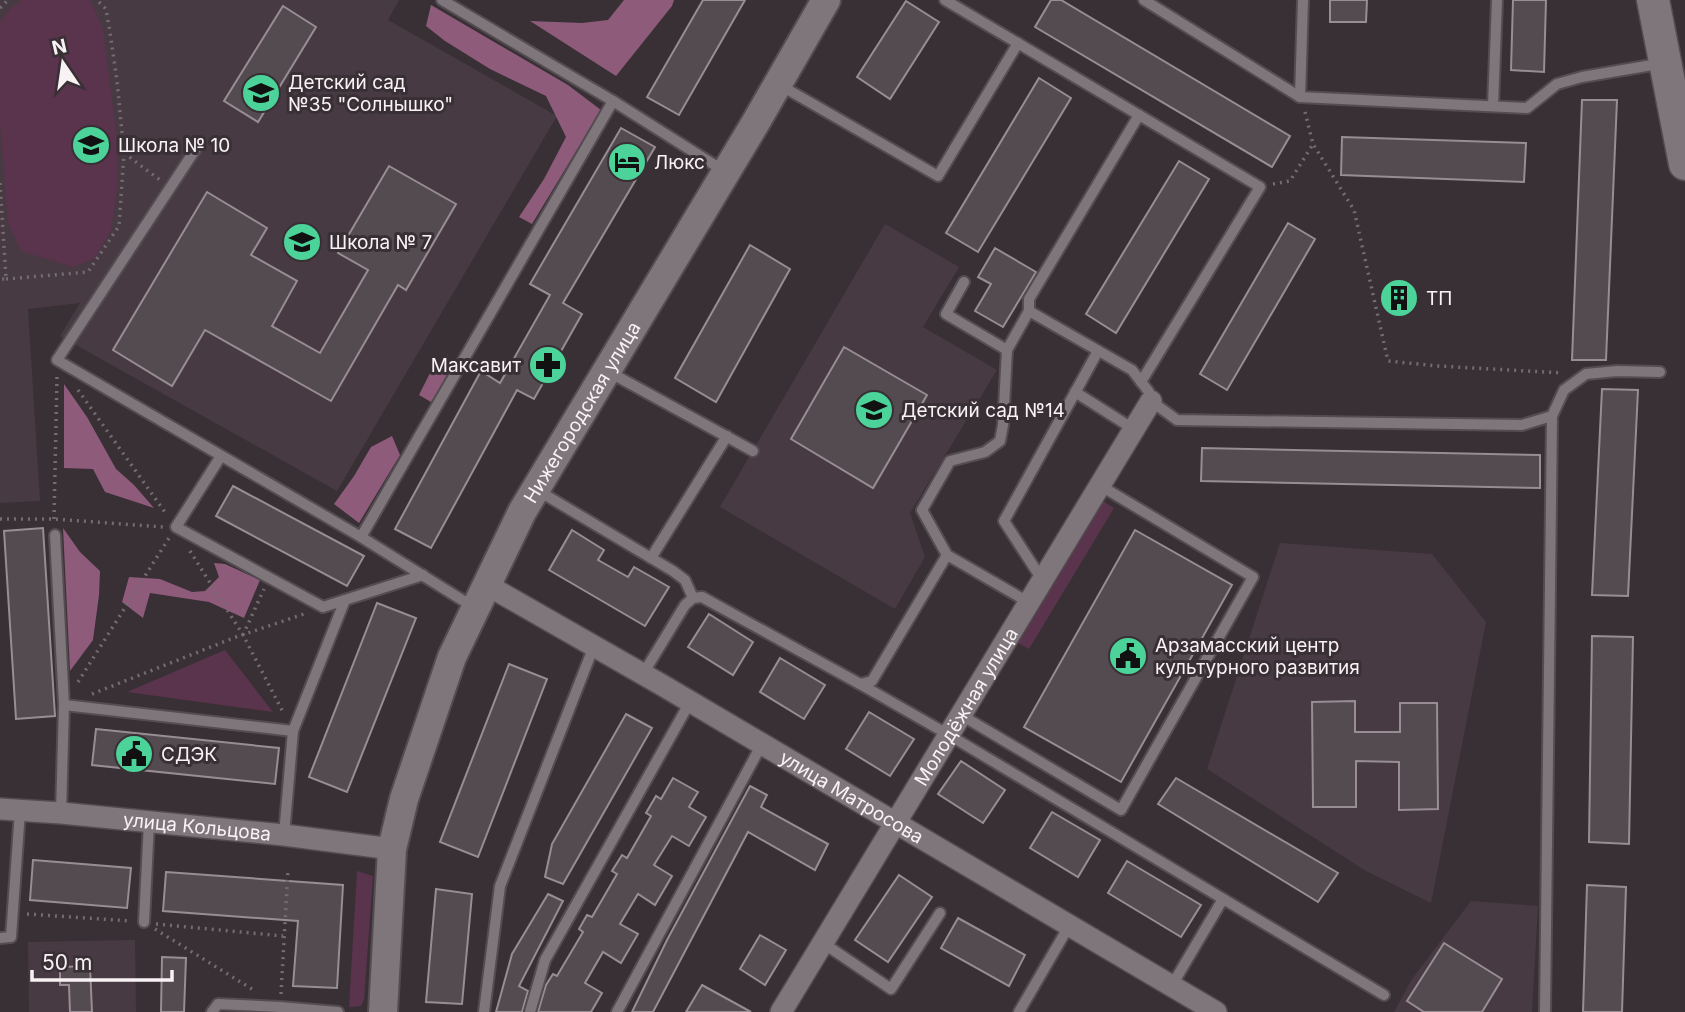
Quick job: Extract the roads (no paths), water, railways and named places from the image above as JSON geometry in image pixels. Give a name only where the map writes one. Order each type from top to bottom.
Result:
[{"type":"main road","points":[[1653,0],[1685,164]]},
{"type":"street","name":"Нижегородская улица","points":[[383,1012],[393,849],[404,799],[452,657],[535,489],[826,0]]},
{"type":"street","name":"Молодёжная улица","points":[[780,1012],[1151,401]]},
{"type":"street","name":"улица Матросова","points":[[481,597],[594,646],[1216,1012]]},
{"type":"street","name":"улица Кольцова","points":[[10,810],[284,835],[393,849]]},
{"type":"lane","points":[[442,0],[613,101],[726,172]]},
{"type":"lane","points":[[946,0],[1260,187],[1141,382]]},
{"type":"lane","points":[[1144,0],[1300,97],[1527,108],[1557,84],[1582,77],[1666,63]]},
{"type":"lane","points":[[1300,97],[1303,0]]},
{"type":"lane","points":[[1493,106],[1497,0]]},
{"type":"lane","points":[[778,84],[938,176],[1018,43]]},
{"type":"lane","points":[[361,537],[613,101]]},
{"type":"lane","points":[[1030,603],[947,555],[922,510],[950,461],[985,452],[1000,441],[1007,350],[1029,311],[1029,299],[1139,115]]},
{"type":"lane","points":[[197,147],[57,360],[423,575],[481,597]]},
{"type":"lane","points":[[964,282],[946,314],[1007,350]]},
{"type":"lane","points":[[1029,311],[1132,370],[1149,392],[1151,401],[1177,420],[1522,425],[1552,416]]},
{"type":"lane","points":[[1043,581],[1004,521],[1098,351]]},
{"type":"lane","points":[[606,371],[753,450]]},
{"type":"lane","points":[[1545,1012],[1552,416],[1564,390],[1586,374],[1617,371],[1660,372]]},
{"type":"lane","points":[[1075,392],[1135,430]]},
{"type":"lane","points":[[651,558],[727,436]]},
{"type":"lane","points":[[221,457],[176,527],[323,607],[423,575]]},
{"type":"lane","points":[[961,715],[1121,810],[1254,577],[1101,486]]},
{"type":"lane","points":[[535,489],[685,580],[693,598]]},
{"type":"lane","points":[[55,535],[64,705],[61,813]]},
{"type":"lane","points":[[860,684],[872,681],[947,555]]},
{"type":"lane","points":[[643,674],[685,605],[693,598],[702,597],[949,735],[1384,995]]},
{"type":"lane","points":[[284,835],[293,731],[345,600]]},
{"type":"lane","points":[[484,1012],[500,886],[594,646]]},
{"type":"lane","points":[[530,1012],[545,960],[690,702]]},
{"type":"lane","points":[[64,705],[293,731]]},
{"type":"lane","points":[[617,1012],[762,744]]},
{"type":"lane","points":[[0,938],[11,937],[10,810]]},
{"type":"lane","points":[[144,922],[149,822]]},
{"type":"lane","points":[[1171,987],[1223,899]]},
{"type":"lane","points":[[823,943],[891,989],[940,913]]},
{"type":"lane","points":[[1018,1012],[1069,926]]},
{"type":"lane","points":[[212,1012],[218,1004],[338,1012]]},
{"type":"place","name":"Детский сад №35 \"Солнышко\"","points":[[261,93]]},
{"type":"place","name":"Школа № 10","points":[[91,145]]},
{"type":"place","name":"Люкс","points":[[627,162]]},
{"type":"place","name":"Школа № 7","points":[[302,242]]},
{"type":"place","name":"ТП","points":[[1399,298]]},
{"type":"place","name":"Максавит","points":[[548,365]]},
{"type":"place","name":"Детский сад №14","points":[[874,410]]},
{"type":"place","name":"Арзамасский центр культурного развития","points":[[1128,656]]},
{"type":"place","name":"СДЭК","points":[[134,754]]}]
